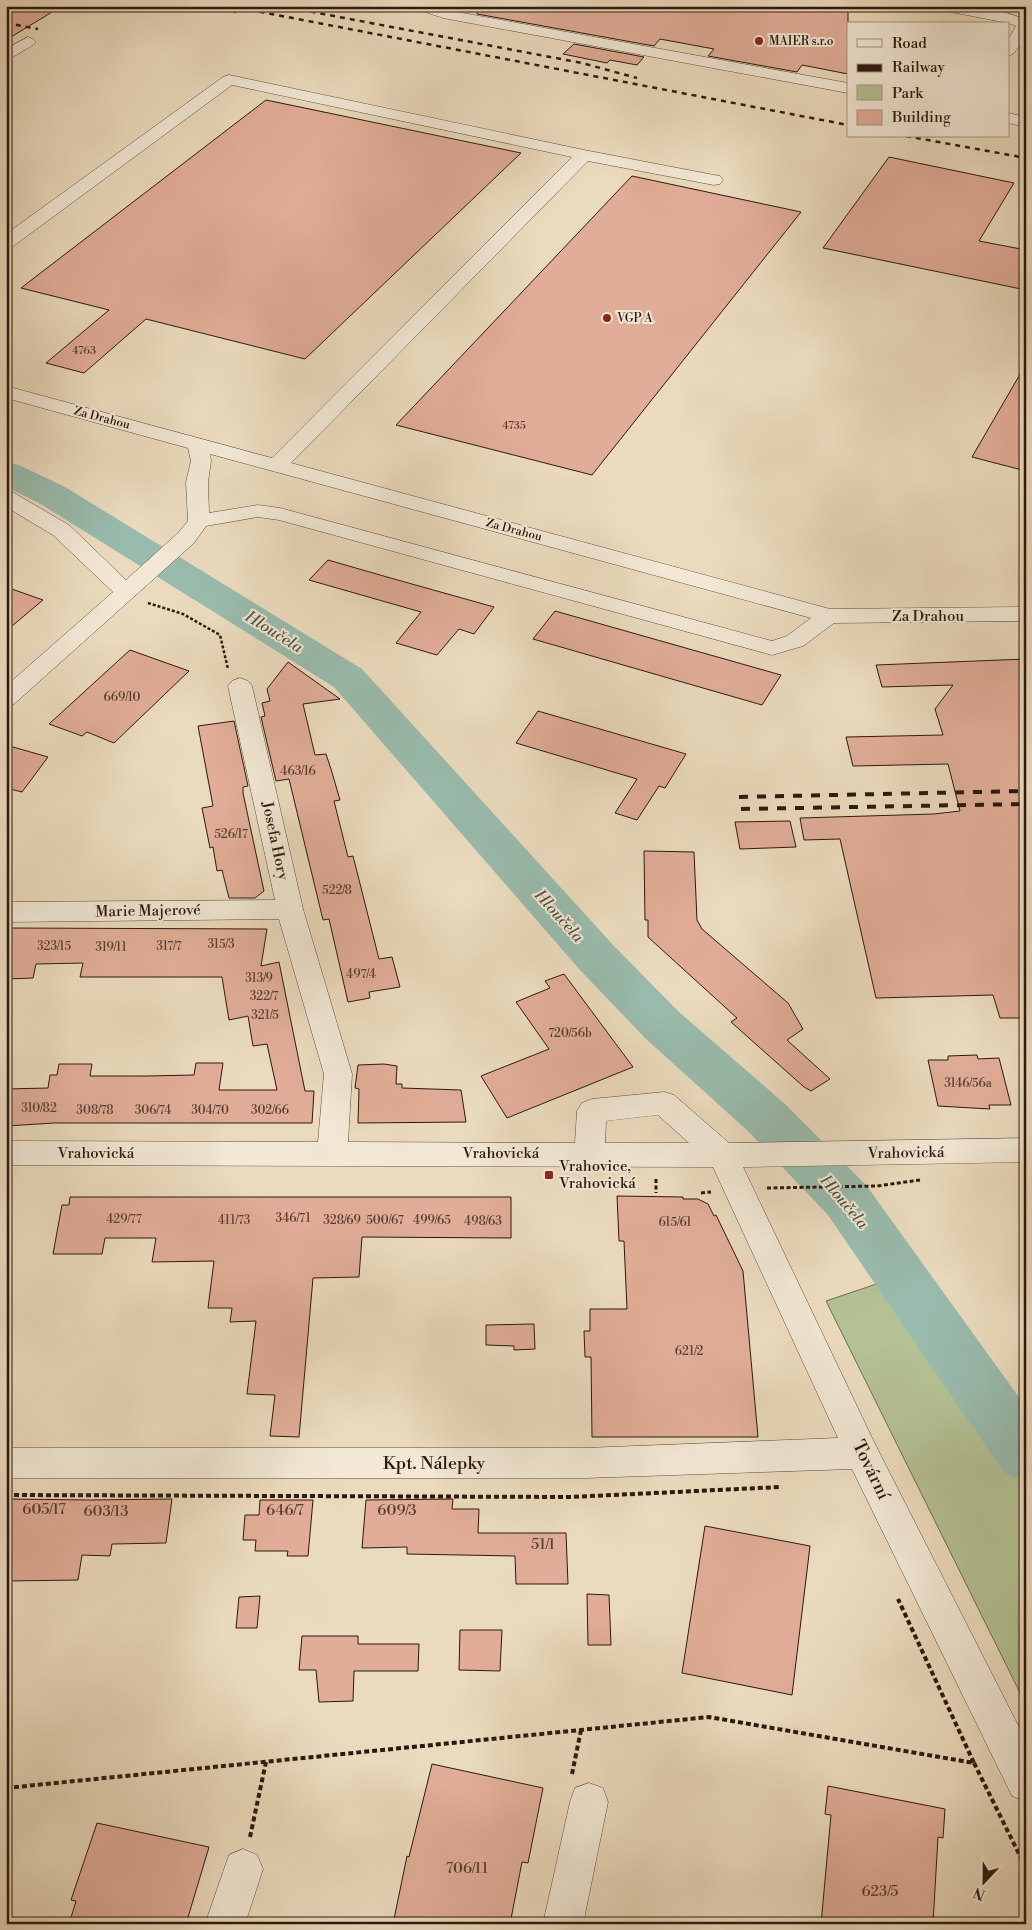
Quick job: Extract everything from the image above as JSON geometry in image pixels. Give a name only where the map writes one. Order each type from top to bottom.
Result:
[{"type":"street","points":[[422,6],[443,14],[847,88]]},
{"type":"street","points":[[941,6],[1012,18],[1023,24],[1024,29],[1010,48]]},
{"type":"street","points":[[6,56],[28,42]]},
{"type":"street","points":[[6,243],[229,80],[584,155],[714,180]]},
{"type":"street","points":[[1010,118],[1026,122]]},
{"type":"street","points":[[276,466],[584,155]]},
{"type":"street","name":"Za Drahou","points":[[6,392],[829,616],[1026,614]]},
{"type":"street","points":[[193,529],[197,482],[201,461],[198,445]]},
{"type":"street","points":[[6,498],[61,530],[130,587]]},
{"type":"street","points":[[6,699],[193,529],[258,511],[280,514],[311,522],[772,648],[795,641],[829,616]]},
{"type":"street","name":"Josefa Hory","points":[[240,686],[290,909],[338,1074],[332,1153]]},
{"type":"street","name":"Marie Majerové","points":[[6,912],[290,909]]},
{"type":"street","points":[[589,1153],[592,1111],[664,1103],[722,1155]]},
{"type":"street","name":"Vrahovická","points":[[6,1153],[589,1153],[767,1155],[1026,1150]]},
{"type":"street","name":"Tovární","points":[[722,1155],[862,1454],[1026,1782]]},
{"type":"street","name":"Kpt. Nálepky","points":[[6,1463],[585,1463],[862,1454]]},
{"type":"street","points":[[563,1924],[589,1802]]},
{"type":"street","points":[[225,1924],[243,1869]]},
{"type":"path","points":[[130,587],[220,635],[229,671],[240,686]]},
{"type":"path","points":[[780,1187],[877,1186]]},
{"type":"path","points":[[895,1592],[974,1763],[1026,1868]]},
{"type":"path","points":[[6,1788],[709,1718],[974,1763]]},
{"type":"path","points":[[243,1869],[266,1762]]},
{"type":"green space","points":[[915,1271],[1026,1422],[1026,1705],[826,1301]]},
{"type":"building","points":[[6,6],[62,6],[6,40]]},
{"type":"building","name":"MAIER s.r.o","points":[[478,6],[848,6],[847,74],[802,65],[797,72],[708,56],[714,49],[660,39],[654,46],[477,14]]},
{"type":"building","points":[[574,44],[644,57],[637,65],[610,60],[607,63],[563,54]]},
{"type":"building","points":[[266,100],[521,153],[305,359],[146,319],[84,373],[46,363],[109,310],[21,288]]},
{"type":"building","points":[[889,157],[1014,183],[979,241],[1026,250],[1026,290],[823,248]]},
{"type":"building","name":"VGP A","points":[[632,176],[801,212],[592,475],[396,425]]},
{"type":"building","points":[[1026,364],[1026,471],[972,457]]},
{"type":"building","points":[[328,560],[494,607],[474,634],[459,629],[437,655],[396,643],[421,612],[309,580]]},
{"type":"building","points":[[6,587],[43,600],[6,631]]},
{"type":"building","points":[[555,611],[781,675],[762,705],[533,639]]},
{"type":"building","points":[[130,650],[189,671],[114,743],[87,732],[82,736],[49,724]]},
{"type":"building","points":[[1026,659],[1026,1018],[1000,1018],[993,995],[876,998],[840,839],[804,840],[800,818],[934,814],[960,811],[948,764],[853,766],[846,737],[943,735],[935,709],[953,685],[882,687],[876,665]]},
{"type":"building","points":[[288,662],[340,699],[303,704],[315,755],[326,754],[331,769],[340,800],[334,801],[348,857],[353,856],[379,959],[392,957],[400,987],[369,992],[370,998],[348,1002],[329,919],[323,920],[289,779],[276,781],[261,717],[265,716],[262,703],[270,701],[267,689]]},
{"type":"building","points":[[538,711],[686,754],[665,788],[659,786],[637,820],[615,813],[637,779],[516,743]]},
{"type":"building","points":[[234,721],[248,786],[243,787],[243,793],[264,891],[255,898],[229,898],[222,870],[217,871],[213,847],[210,848],[202,808],[213,806],[198,726]]},
{"type":"building","points":[[6,745],[48,757],[22,792],[6,788]]},
{"type":"building","points":[[790,821],[796,847],[740,849],[735,822]]},
{"type":"building","points":[[644,851],[694,852],[697,920],[702,929],[788,1003],[803,1029],[787,1040],[830,1079],[811,1091],[804,1087],[731,1022],[737,1018],[648,937],[648,920],[645,920]]},
{"type":"building","points":[[6,928],[267,929],[261,966],[279,962],[305,1091],[314,1091],[312,1123],[54,1123],[6,1126],[6,1089],[48,1088],[50,1075],[57,1075],[59,1064],[92,1064],[90,1076],[146,1076],[194,1075],[196,1063],[223,1063],[219,1090],[277,1090],[267,1044],[253,1046],[248,1016],[229,1020],[222,977],[80,977],[83,963],[36,964],[33,978],[6,979]]},
{"type":"building","points":[[564,974],[633,1067],[507,1118],[481,1076],[549,1049],[516,1002],[550,988],[545,981]]},
{"type":"building","points":[[977,1055],[978,1059],[999,1058],[1011,1105],[989,1105],[990,1109],[938,1106],[928,1060],[948,1060],[948,1056]]},
{"type":"building","points":[[384,1064],[397,1066],[396,1084],[402,1084],[402,1088],[461,1090],[466,1122],[358,1123],[359,1089],[355,1088],[358,1065]]},
{"type":"building","points":[[617,1196],[698,1199],[708,1204],[714,1216],[716,1215],[743,1271],[758,1437],[592,1437],[591,1357],[585,1357],[584,1331],[590,1331],[590,1309],[627,1309],[624,1241],[619,1241]]},
{"type":"building","points":[[70,1197],[511,1197],[511,1238],[362,1237],[359,1277],[313,1278],[299,1437],[270,1436],[275,1395],[247,1394],[256,1321],[230,1322],[232,1308],[208,1308],[214,1261],[152,1262],[156,1238],[105,1238],[102,1254],[53,1254],[62,1205],[69,1205]]},
{"type":"building","points":[[534,1324],[535,1349],[514,1350],[514,1346],[486,1345],[486,1325]]},
{"type":"building","points":[[6,1499],[172,1499],[166,1543],[112,1544],[110,1556],[82,1555],[78,1580],[6,1581]]},
{"type":"building","points":[[453,1499],[452,1509],[479,1509],[478,1533],[566,1533],[568,1584],[516,1584],[515,1556],[407,1554],[407,1547],[362,1548],[366,1500]]},
{"type":"building","points":[[260,1500],[313,1500],[308,1556],[287,1556],[288,1551],[255,1551],[256,1540],[243,1540],[245,1515],[259,1515]]},
{"type":"building","points":[[705,1526],[810,1546],[792,1695],[682,1673]]},
{"type":"building","points":[[587,1594],[609,1595],[611,1645],[588,1645]]},
{"type":"building","points":[[260,1596],[257,1628],[236,1628],[239,1597]]},
{"type":"building","points":[[460,1630],[502,1630],[500,1671],[459,1670]]},
{"type":"building","points":[[302,1636],[358,1636],[358,1644],[419,1644],[418,1671],[354,1671],[353,1701],[319,1702],[316,1670],[299,1670]]},
{"type":"building","points":[[432,1764],[543,1788],[528,1863],[522,1862],[510,1924],[393,1924],[407,1856],[409,1857]]},
{"type":"building","points":[[828,1786],[945,1809],[943,1838],[938,1837],[933,1924],[821,1924],[831,1815],[825,1814]]},
{"type":"building","points":[[97,1823],[209,1847],[186,1924],[69,1924],[76,1901],[71,1900]]},
{"type":"waterway","name":"Hloučela","points":[[6,473],[52,495],[348,678],[597,958],[662,1025],[767,1118],[847,1200],[1026,1455]]},
{"type":"railway","points":[[204,6],[236,12]]},
{"type":"railway","points":[[230,6],[847,125]]},
{"type":"railway","points":[[281,6],[582,63],[637,78]]},
{"type":"railway","points":[[6,23],[38,29]]},
{"type":"railway","points":[[917,138],[1026,158]]},
{"type":"railway","points":[[739,797],[1026,791]]},
{"type":"railway","points":[[741,809],[1026,804]]},
{"type":"place","name":"MAIER s.r.o","points":[[759,41]]},
{"type":"place","name":"VGP A","points":[[607,318]]},
{"type":"place","name":"Vrahovice, Vrahovická","points":[[549,1175]]}]
